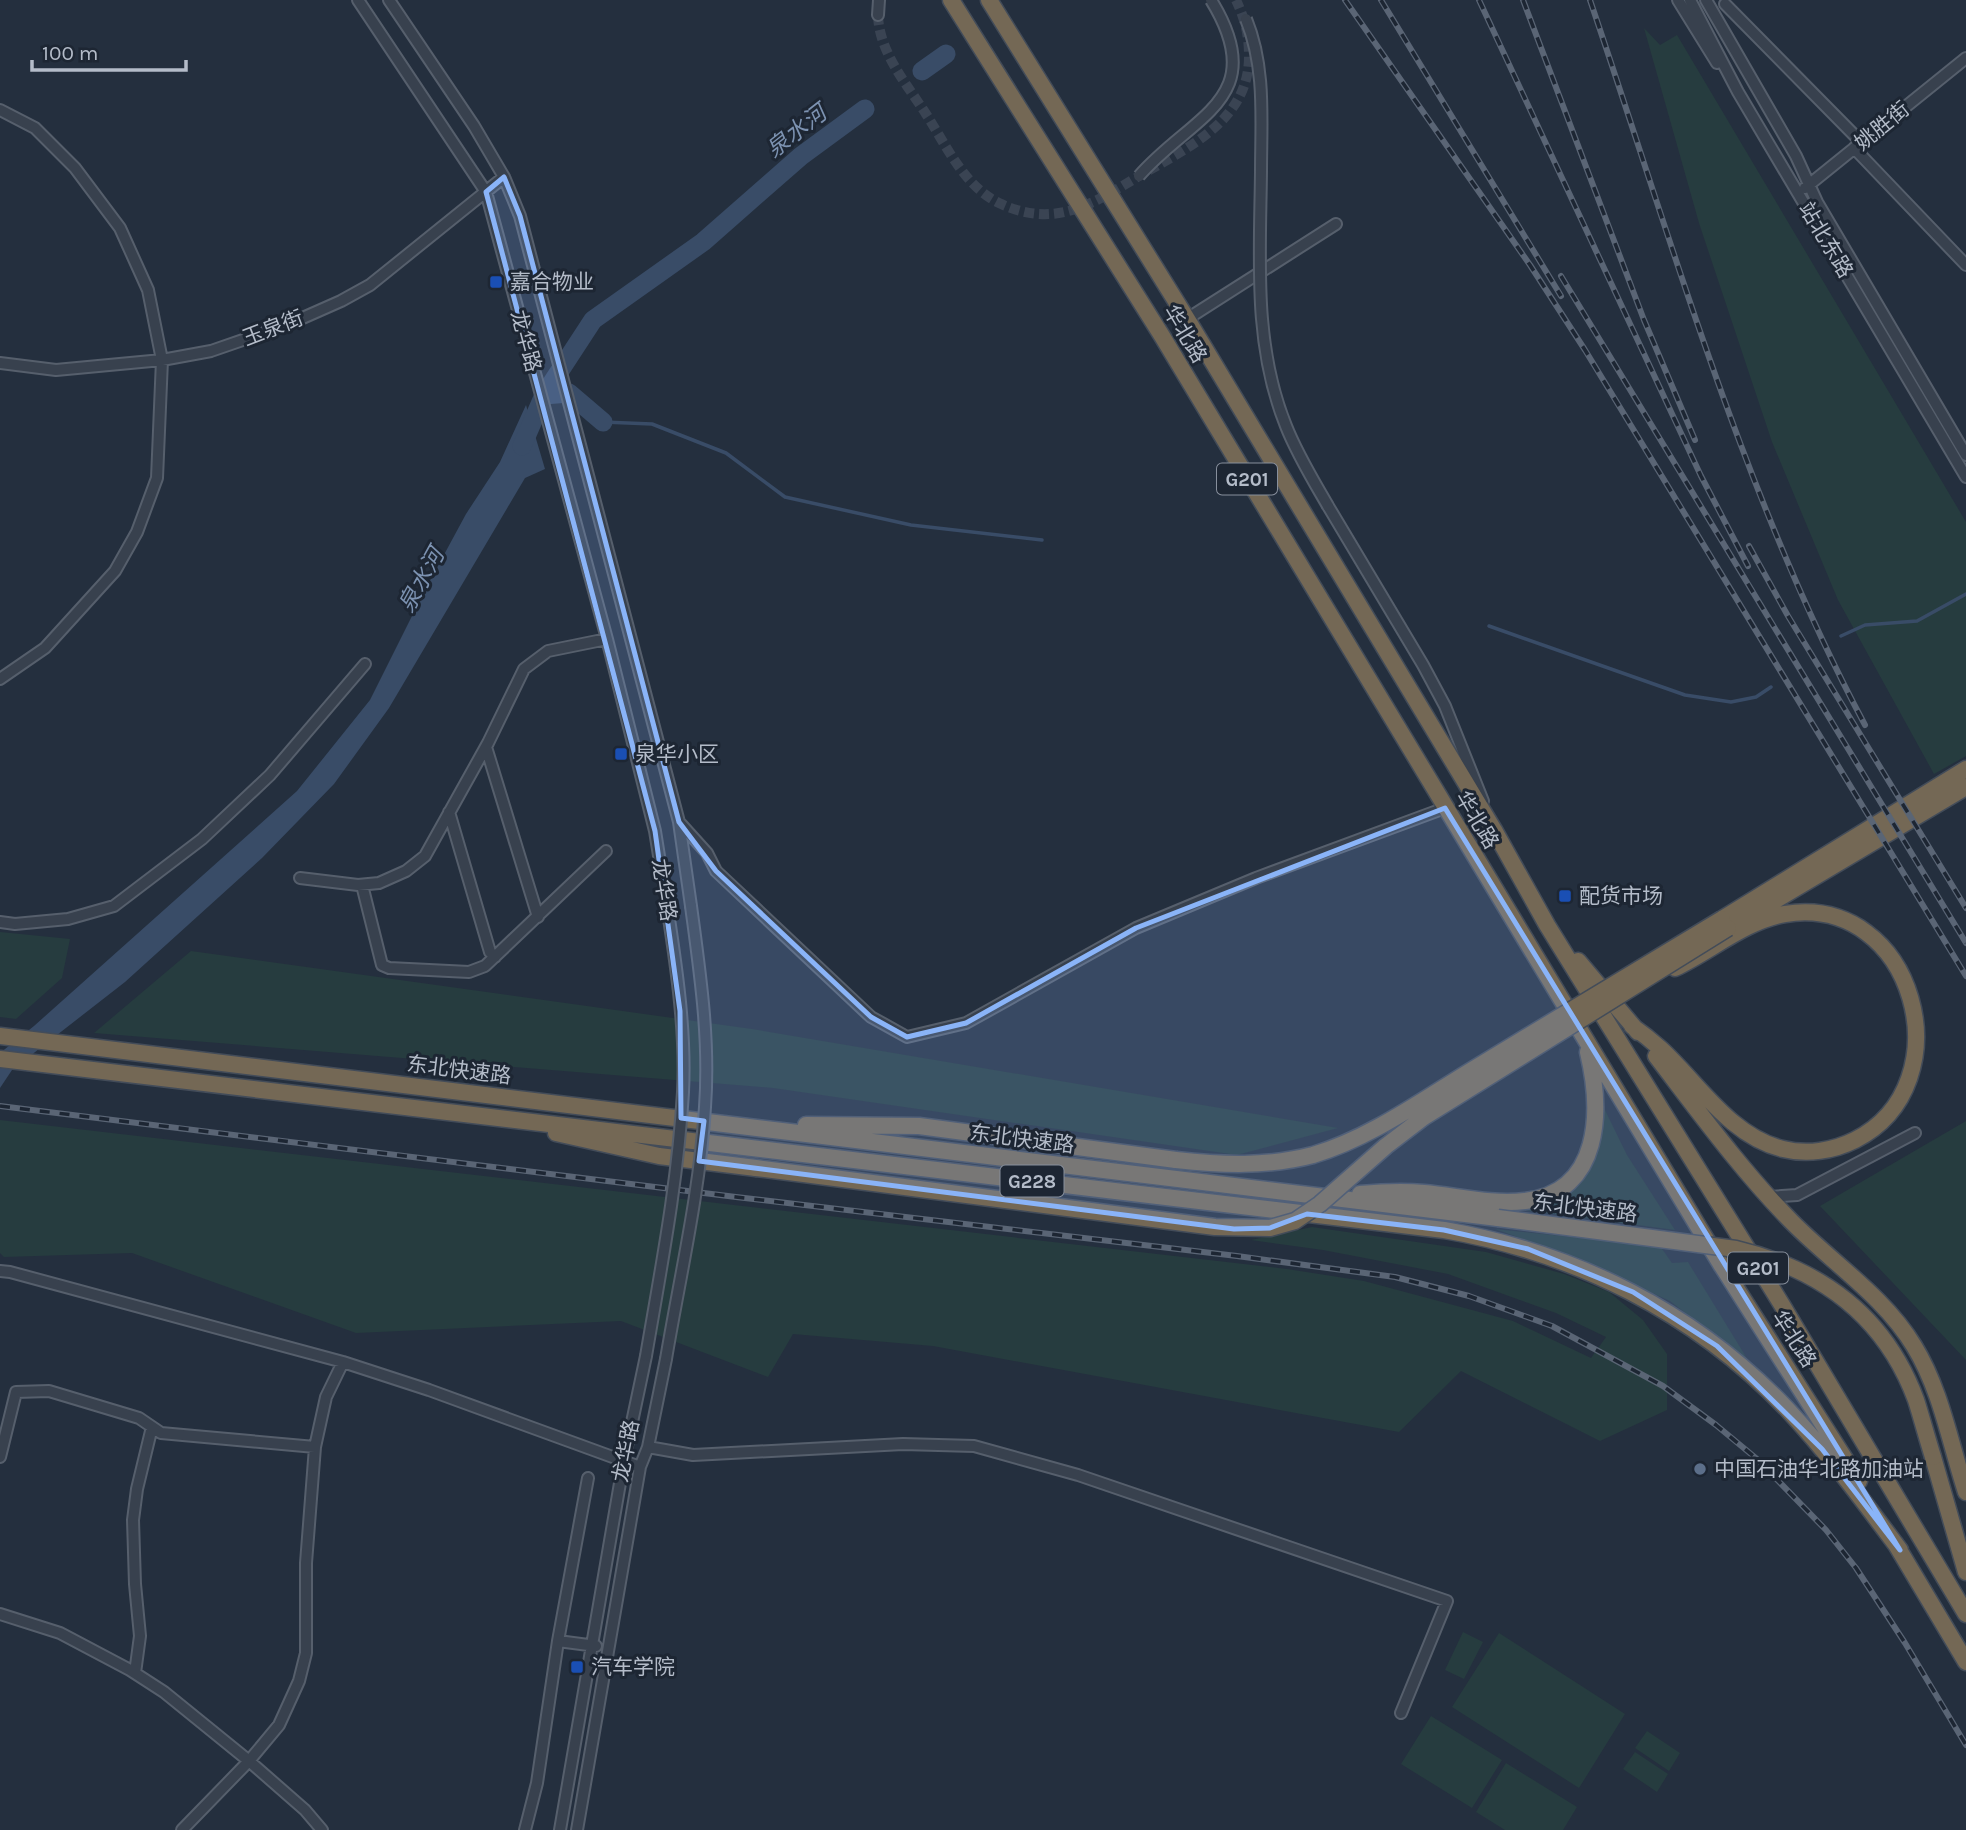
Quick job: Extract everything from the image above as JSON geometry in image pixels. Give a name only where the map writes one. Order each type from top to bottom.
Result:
[{"type":"highway","name":"华北路","points":[[951,0],[1162,336],[1722,1266],[1846,1459],[1966,1662]]},
{"type":"highway","name":"华北路","points":[[989,0],[1187,319],[1494,830],[1547,925],[1782,1306],[1966,1614]]},
{"type":"highway","points":[[499,1118],[625,1150],[1215,1227],[1270,1228],[1295,1221],[1308,1213],[1424,1117],[1728,928],[1966,769]]},
{"type":"highway","points":[[748,1126],[919,1126],[1222,1164],[1269,1163],[1312,1155],[1351,1140],[1416,1104],[1728,928],[1965,788]]},
{"type":"highway","points":[[1632,1026],[1661,1049],[1734,1123],[1768,1144],[1784,1150],[1817,1152],[1849,1143],[1881,1125],[1904,1095],[1912,1076],[1918,1041],[1917,1013],[1909,986],[1889,953],[1877,941],[1849,923],[1817,913],[1782,915],[1728,928]]},
{"type":"highway","points":[[1547,925],[1769,1197],[1812,1242],[1897,1321],[1928,1373],[1966,1492]]},
{"type":"highway","points":[[1329,1197],[1402,1191],[1512,1202],[1535,1200],[1562,1187],[1578,1171],[1589,1154],[1596,1123],[1592,1073],[1578,1027]]},
{"type":"highway","name":"东北快速路","points":[[0,1036],[1329,1197],[1736,1250],[1763,1256],[1810,1275],[1854,1307],[1889,1347],[1915,1399],[1933,1457]]},
{"type":"highway","name":"东北快速路","points":[[0,1059],[1444,1230],[1528,1249],[1590,1271],[1633,1292],[1693,1328],[1717,1346],[1777,1400],[1822,1449],[1900,1550]]},
{"type":"highway","points":[[1933,1457],[1966,1572]]},
{"type":"highway","name":"G228","points":[[1933,1457],[1966,1539]]},
{"type":"street","name":"龙华路","points":[[358,0],[486,192],[561,465],[655,831],[676,966],[683,1090],[677,1166],[646,1356],[624,1460],[560,1830]]},
{"type":"street","name":"龙华路","points":[[389,0],[474,127],[504,177],[520,216],[679,822],[704,1000],[705,1107],[699,1164],[666,1359],[648,1447],[640,1466],[577,1830]]},
{"type":"street","points":[[878,15],[879,0]]},
{"type":"street","points":[[1139,176],[1166,148],[1209,115],[1227,89],[1232,58],[1230,43],[1220,15],[1211,0]]},
{"type":"street","points":[[1678,0],[1709,52],[1738,92]]},
{"type":"street","name":"站北东路","points":[[1690,0],[1738,92],[1966,476]]},
{"type":"street","name":"站北东路","points":[[1706,0],[1796,156],[1817,202],[1966,454]]},
{"type":"street","points":[[1725,4],[1966,265]]},
{"type":"street","points":[[1246,19],[1254,39],[1261,81],[1260,289],[1265,354],[1285,426],[1305,467],[1445,706],[1494,830]]},
{"type":"street","name":"姚胜街","points":[[1798,194],[1966,58]]},
{"type":"street","points":[[0,110],[35,128],[67,160],[120,228],[148,290],[162,360],[157,478],[136,532],[115,571],[45,648],[0,679]]},
{"type":"street","name":"玉泉街","points":[[0,363],[56,370],[162,360],[211,351],[289,324],[370,285],[504,177]]},
{"type":"street","points":[[1187,319],[1336,224]]},
{"type":"street","points":[[300,878],[362,885],[379,883],[406,872],[425,856],[486,747],[524,669],[548,651],[607,639]]},
{"type":"street","points":[[0,922],[15,924],[68,919],[114,906],[202,839],[270,775],[365,664]]},
{"type":"street","points":[[486,747],[538,917]]},
{"type":"street","points":[[679,822],[707,853],[716,871],[871,1017],[907,1037],[967,1023],[1136,928],[1256,878],[1445,808]]},
{"type":"street","points":[[449,813],[490,952],[495,957]]},
{"type":"street","points":[[362,885],[382,965],[389,968],[469,972],[485,966],[607,851]]},
{"type":"street","points":[[1769,1197],[1797,1195],[1915,1133]]},
{"type":"street","points":[[0,1271],[343,1362],[640,1466]]},
{"type":"street","points":[[182,1830],[249,1761],[279,1725],[299,1681],[306,1653],[306,1563],[315,1447],[326,1397],[343,1362]]},
{"type":"street","points":[[0,1458],[16,1392],[49,1391],[139,1418],[161,1433],[315,1447]]},
{"type":"street","points":[[135,1673],[140,1636],[133,1520],[137,1489],[152,1427]]},
{"type":"street","points":[[648,1447],[693,1455],[902,1444],[974,1446],[1078,1475],[1447,1601],[1401,1713]]},
{"type":"street","points":[[525,1830],[537,1783],[558,1641],[587,1478]]},
{"type":"street","points":[[0,1614],[60,1633],[135,1673],[164,1692],[249,1761],[305,1810],[322,1830]]},
{"type":"street","points":[[558,1641],[592,1644],[608,1651]]},
{"type":"highlighted area","points":[[504,177],[520,216],[679,822],[716,871],[871,1017],[907,1037],[966,1023],[1136,928],[1445,808],[1900,1550],[1822,1449],[1717,1346],[1633,1292],[1528,1249],[1444,1230],[1307,1214],[1270,1228],[1234,1229],[699,1161],[704,1121],[681,1118],[680,1011],[655,831],[486,192]]},
{"type":"green space","points":[[1644,28],[1660,45],[1677,35],[1966,522],[1966,756],[1934,774],[1838,600],[1772,442],[1699,223]]},
{"type":"green space","points":[[0,932],[70,939],[62,978],[16,1019],[0,1017]]},
{"type":"green space","points":[[191,951],[752,1029],[1338,1128],[1237,1155],[773,1088],[94,1033]]},
{"type":"green space","points":[[1603,1106],[1627,1155],[1675,1230],[1506,1208],[1582,1178],[1595,1157],[1602,1135],[1600,1107]]},
{"type":"green space","points":[[0,1120],[1287,1269],[1364,1281],[1513,1321],[1591,1358],[1606,1337],[1556,1313],[1448,1274],[1323,1250],[1251,1240],[1312,1227],[1486,1252],[1564,1274],[1609,1292],[1643,1320],[1667,1354],[1667,1410],[1600,1441],[1461,1371],[1399,1432],[933,1346],[793,1334],[768,1377],[621,1321],[356,1333],[132,1253],[4,1257],[0,1253]]},
{"type":"green space","points":[[1966,1121],[1966,1360],[1820,1206]]},
{"type":"green space","points":[[1495,1229],[1660,1246],[1672,1263],[1688,1262],[1751,1365],[1670,1301],[1567,1255]]},
{"type":"green space","points":[[1463,1632],[1483,1642],[1464,1679],[1445,1670]]},
{"type":"green space","points":[[1499,1633],[1625,1714],[1579,1788],[1452,1707]]},
{"type":"green space","points":[[1431,1716],[1502,1760],[1472,1808],[1401,1764]]},
{"type":"green space","points":[[1647,1731],[1680,1753],[1669,1771],[1635,1748]]},
{"type":"green space","points":[[1635,1752],[1668,1774],[1657,1792],[1623,1769]]},
{"type":"green space","points":[[1506,1763],[1577,1807],[1563,1830],[1505,1830],[1476,1812]]},
{"type":"water","name":"泉水河","points":[[526,405],[545,469],[525,478],[389,708],[334,784],[262,858],[125,982],[12,1070],[0,1088],[0,1053],[34,1026],[297,791],[370,700],[466,514],[500,462]]},
{"type":"waterway","name":"泉水河","points":[[922,71],[946,54]]},
{"type":"waterway","name":"泉水河","points":[[522,446],[544,395],[593,320],[703,242],[801,156],[865,109]]},
{"type":"waterway","points":[[544,395],[569,393],[603,422]]},
{"type":"waterway","points":[[603,422],[652,424],[726,453],[785,497],[911,525],[1042,540]]},
{"type":"waterway","points":[[1841,636],[1865,625],[1917,621],[1966,594]]},
{"type":"waterway","points":[[1489,626],[1685,695],[1731,702],[1756,697],[1771,687]]},
{"type":"tunnel","points":[[878,15],[883,42],[895,67],[966,176],[987,196],[999,203],[1020,211],[1040,214],[1076,209],[1110,193],[1199,140],[1229,113],[1247,78],[1249,56],[1246,27],[1236,0]]},
{"type":"railway","points":[[1345,0],[1530,265],[1585,350],[1966,976]]},
{"type":"railway","points":[[1381,0],[1561,296]]},
{"type":"railway","points":[[1479,0],[1701,476],[1748,566]]},
{"type":"railway","points":[[1523,0],[1644,320],[1695,440]]},
{"type":"railway","points":[[1590,0],[1681,276],[1746,459],[1782,549],[1865,725]]},
{"type":"railway","points":[[1561,276],[1966,943]]},
{"type":"railway","points":[[1749,546],[1788,616],[1966,908]]},
{"type":"railway","points":[[0,1106],[1237,1256],[1395,1277],[1469,1296],[1552,1326],[1663,1386],[1757,1459],[1826,1530],[1856,1568],[1966,1745]]},
{"type":"place","name":"嘉合物业","points":[[496,282]]},
{"type":"place","name":"泉华小区","points":[[621,754]]},
{"type":"place","name":"配货市场","points":[[1565,896]]},
{"type":"place","name":"中国石油华北路加油站","points":[[1700,1469]]},
{"type":"place","name":"汽车学院","points":[[577,1667]]}]
